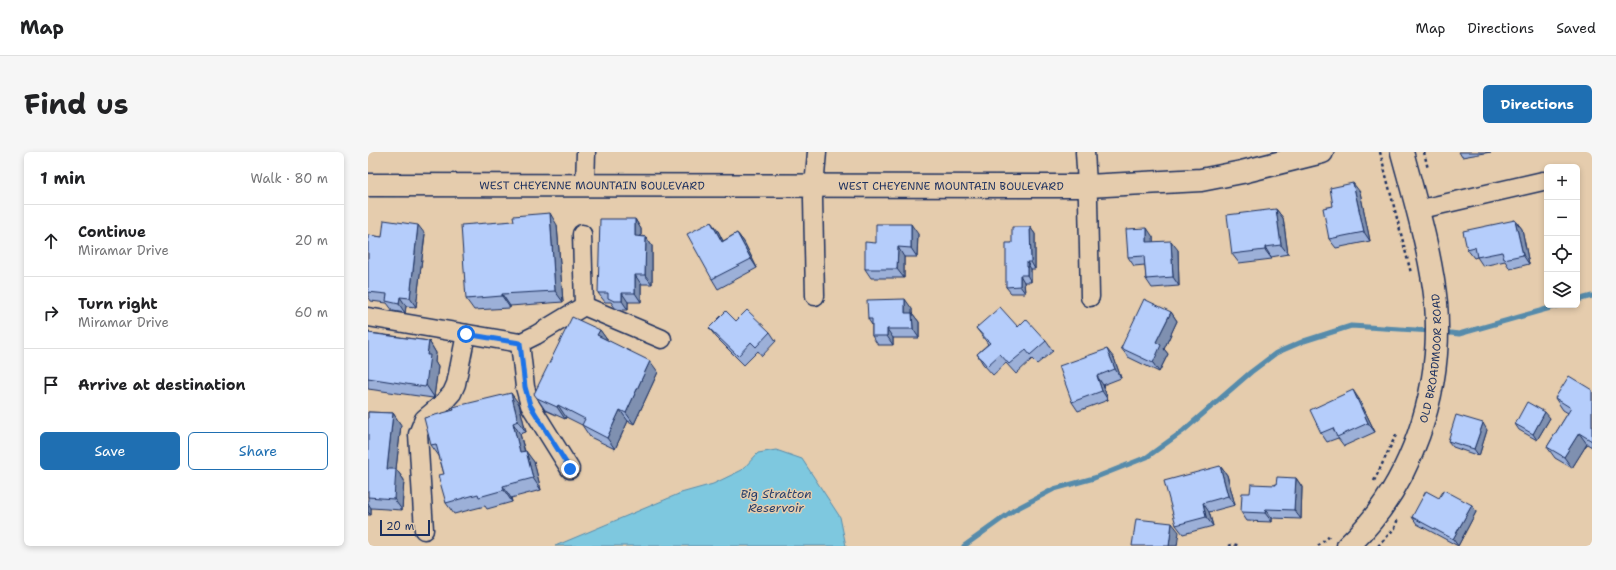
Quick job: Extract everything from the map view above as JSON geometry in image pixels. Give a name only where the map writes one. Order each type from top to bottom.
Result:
[{"type":"street","points":[[585,185],[586,152]]},
{"type":"street","points":[[815,296],[813,199],[817,152]]},
{"type":"street","points":[[1085,152],[1090,298]]},
{"type":"street","name":"WEST CHEYENNE MOUNTAIN BOULEVARD","points":[[368,185],[1087,186],[1201,180],[1242,172],[1322,152]]},
{"type":"street","name":"OLD BROADMOOR ROAD","points":[[1342,538],[1375,517],[1414,449],[1431,391],[1437,332],[1436,302],[1418,210],[1402,152]]},
{"type":"street","points":[[1418,210],[1543,181]]},
{"type":"street","points":[[582,234],[584,306]]},
{"type":"street","points":[[584,306],[662,339]]},
{"type":"street","points":[[368,317],[520,343],[584,306]]},
{"type":"street","points":[[424,530],[418,434],[424,419],[443,403],[452,393],[456,384],[466,334]]},
{"type":"street","points":[[520,343],[525,387],[530,405],[570,469]]},
{"type":"path","points":[[1380,152],[1411,276]]},
{"type":"path","points":[[1371,486],[1399,429]]},
{"type":"path","points":[[1318,546],[1342,538]]},
{"type":"path","points":[[1229,546],[1233,544],[1240,546]]},
{"type":"water","name":"Big Stratton Reservoir","points":[[776,450],[802,459],[840,517],[846,546],[555,546],[681,493],[713,484],[742,470],[758,453]]},
{"type":"building","points":[[1353,183],[1364,232],[1329,239],[1323,208],[1333,206],[1330,188]]},
{"type":"building","points":[[1276,209],[1281,245],[1265,247],[1265,250],[1232,254],[1227,215]]},
{"type":"building","points":[[550,213],[555,291],[502,294],[502,296],[466,299],[461,225],[514,221],[513,216]]},
{"type":"building","points":[[600,219],[635,219],[635,236],[646,237],[645,275],[635,275],[635,293],[622,293],[622,301],[614,301],[608,298],[608,293],[598,293]]},
{"type":"building","points":[[384,220],[418,225],[410,298],[400,297],[399,304],[386,301],[387,294],[368,292],[368,235],[382,237]]},
{"type":"building","points":[[1515,220],[1523,255],[1504,259],[1502,252],[1477,257],[1475,247],[1467,249],[1463,231]]},
{"type":"building","points":[[711,222],[722,242],[737,233],[751,259],[712,279],[687,234]]},
{"type":"building","points":[[876,224],[911,224],[911,248],[898,247],[897,269],[865,269],[865,242],[876,243]]},
{"type":"building","points":[[1012,227],[1030,227],[1031,262],[1027,262],[1027,275],[1020,275],[1020,286],[1006,287],[1006,243],[1012,243]]},
{"type":"building","points":[[1147,228],[1147,242],[1171,241],[1173,277],[1146,279],[1144,256],[1128,257],[1126,229]]},
{"type":"building","points":[[905,299],[905,313],[912,313],[913,329],[887,329],[887,336],[872,336],[872,319],[868,319],[867,300]]},
{"type":"building","points":[[1144,299],[1171,312],[1156,342],[1161,345],[1153,363],[1121,348]]},
{"type":"building","points":[[1000,307],[1018,327],[1026,319],[1046,341],[1030,355],[1026,350],[1009,364],[1000,354],[987,366],[977,354],[990,343],[976,328]]},
{"type":"building","points":[[747,310],[770,332],[756,347],[751,342],[738,356],[709,328],[726,311],[736,321]]},
{"type":"building","points":[[572,317],[600,330],[597,335],[650,361],[626,413],[620,410],[607,438],[582,425],[585,419],[558,405],[557,407],[537,398],[534,394]]},
{"type":"building","points":[[368,333],[429,341],[427,355],[430,355],[425,387],[368,378]]},
{"type":"building","points":[[1107,349],[1115,369],[1097,376],[1102,391],[1072,402],[1059,366]]},
{"type":"building","points":[[1569,376],[1592,390],[1592,441],[1579,433],[1564,457],[1547,447],[1571,408],[1555,398]]},
{"type":"building","points":[[1353,390],[1368,423],[1337,437],[1333,428],[1321,433],[1310,410]]},
{"type":"building","points":[[511,393],[518,421],[513,423],[520,452],[526,451],[533,478],[503,486],[504,490],[479,497],[478,494],[446,503],[438,475],[444,474],[436,444],[431,445],[424,418],[454,410],[453,407]]},
{"type":"building","points":[[1527,402],[1545,412],[1533,434],[1515,424]]},
{"type":"building","points":[[368,412],[393,413],[387,469],[396,469],[394,499],[368,497]]},
{"type":"building","points":[[1456,415],[1483,423],[1474,449],[1448,441]]},
{"type":"building","points":[[1220,466],[1228,496],[1203,503],[1206,517],[1176,525],[1164,481]]},
{"type":"building","points":[[1277,477],[1296,478],[1294,510],[1266,509],[1265,513],[1241,512],[1242,493],[1250,493],[1251,484],[1276,485]]},
{"type":"building","points":[[1444,490],[1472,505],[1453,539],[1412,517],[1426,491],[1439,498]]},
{"type":"building","points":[[1136,519],[1172,523],[1169,546],[1132,546]]},
{"type":"waterway","points":[[1580,299],[1592,296]]},
{"type":"waterway","points":[[1442,332],[1459,334],[1550,308]]},
{"type":"waterway","points":[[964,546],[1014,510],[1054,489],[1094,478],[1147,457],[1183,431],[1251,372],[1276,353],[1304,341],[1351,326],[1432,331]]},
{"type":"route","points":[[466,334],[520,343],[523,375],[530,405],[570,469]]}]
